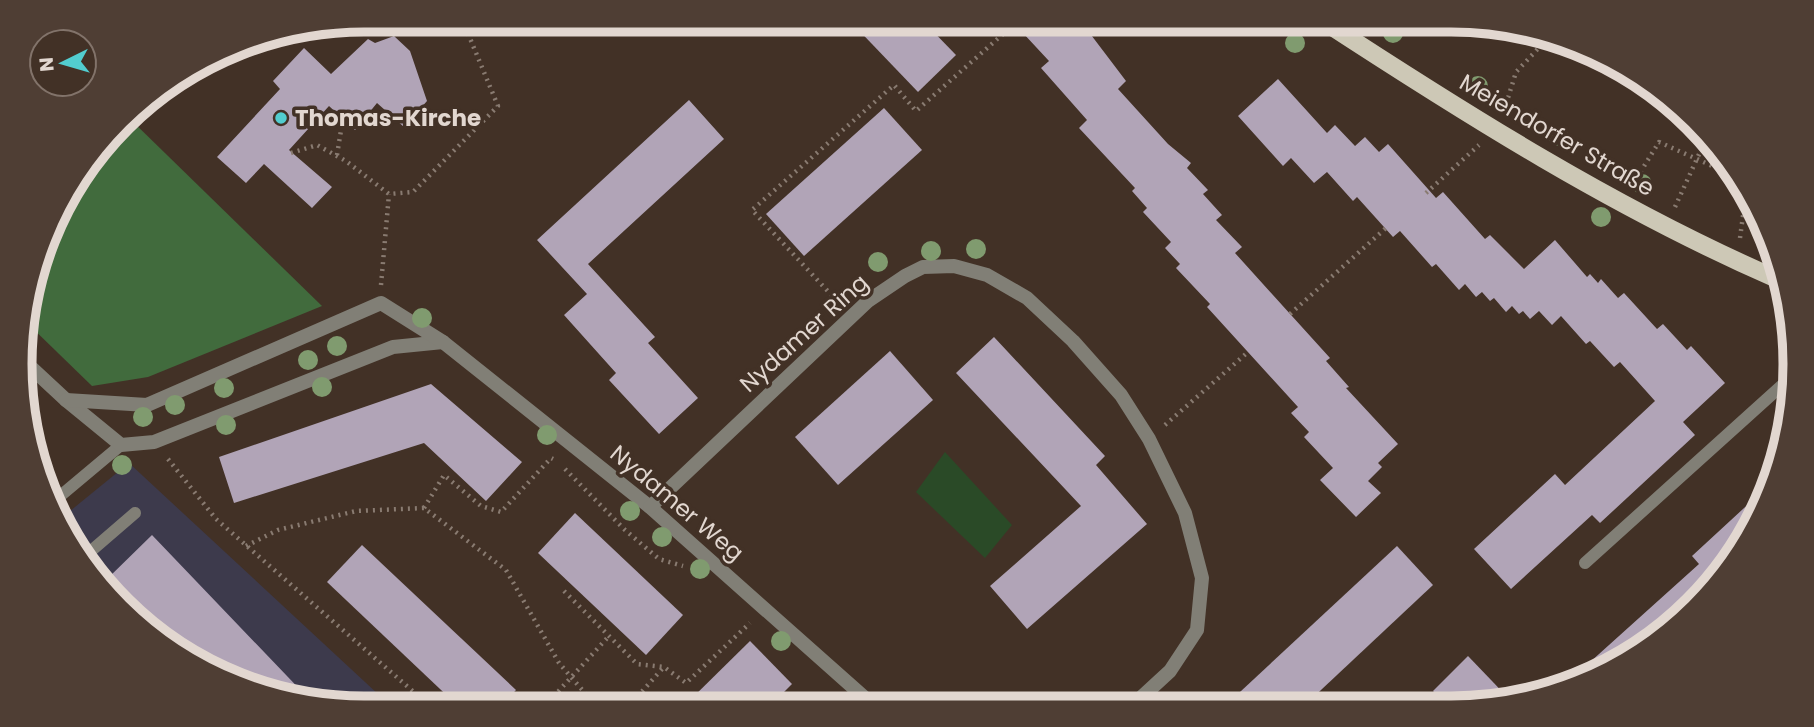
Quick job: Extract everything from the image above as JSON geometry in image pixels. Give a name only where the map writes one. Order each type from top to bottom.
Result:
[{"type":"main road","name":"Meiendorfer Straße","points":[[1340,32],[1495,131],[1622,202],[1735,261],[1770,276]]},
{"type":"street","name":"Nydamer Ring","points":[[650,507],[868,301],[923,267],[954,266],[987,275],[1027,299],[1073,341],[1121,395],[1149,439],[1185,513],[1202,578],[1197,630],[1170,671],[1143,696]]},
{"type":"street","name":"Nydamer Weg","points":[[379,303],[443,342],[650,507],[863,696]]},
{"type":"street","points":[[66,400],[146,405],[379,303]]},
{"type":"street","points":[[32,368],[121,445],[154,442],[393,347],[443,342]]},
{"type":"lane","points":[[1585,563],[1782,385]]},
{"type":"lane","points":[[60,496],[121,445]]},
{"type":"lane","points":[[90,552],[135,513]]},
{"type":"path","points":[[291,153],[317,145],[337,155],[389,194],[413,192],[498,106],[468,32]]},
{"type":"path","points":[[852,317],[752,209],[894,85],[916,111],[1003,34],[1001,32]]},
{"type":"path","points":[[337,155],[343,118]]},
{"type":"path","points":[[1622,202],[1659,142],[1720,169]]},
{"type":"path","points":[[1667,225],[1702,148]]},
{"type":"path","points":[[379,303],[389,194]]},
{"type":"path","points":[[1735,261],[1744,208]]},
{"type":"path","points":[[1290,314],[1386,229]]},
{"type":"path","points":[[1149,439],[1248,352]]},
{"type":"path","points":[[154,442],[216,519],[418,696]]},
{"type":"path","points":[[424,508],[444,475],[481,506],[501,512],[551,458],[659,559],[684,566],[694,574]]},
{"type":"path","points":[[246,546],[278,530],[356,511],[424,508],[506,570],[559,663],[588,696]]},
{"type":"path","points":[[564,591],[637,664],[664,667],[686,683],[751,622]]},
{"type":"path","points":[[741,614],[760,632]]},
{"type":"path","points":[[555,696],[609,636]]},
{"type":"path","points":[[638,696],[664,667]]},
{"type":"shaded area","points":[[129,463],[380,696],[320,693],[278,684],[236,670],[197,651],[161,627],[129,598],[100,566],[68,513]]},
{"type":"green space","points":[[135,124],[322,306],[148,377],[92,386],[33,329],[34,320],[49,257],[76,197],[100,161]]},
{"type":"green space","points":[[945,452],[1012,525],[985,558],[916,492]]},
{"type":"building","points":[[860,32],[934,32],[956,55],[918,92]]},
{"type":"building","points":[[1022,32],[1089,32],[1126,81],[1118,89],[1168,144],[1191,163],[1187,168],[1208,190],[1203,194],[1222,215],[1216,220],[1242,247],[1235,253],[1330,358],[1326,361],[1349,387],[1346,388],[1398,444],[1378,463],[1382,467],[1368,481],[1381,493],[1356,517],[1320,480],[1333,468],[1304,437],[1309,432],[1291,413],[1298,407],[1207,307],[1210,304],[1176,268],[1180,264],[1165,248],[1171,242],[1143,212],[1147,208],[1132,191],[1135,188],[1079,128],[1087,120],[1041,68],[1049,61]]},
{"type":"building","points":[[394,36],[410,51],[427,101],[404,127],[377,103],[355,130],[329,106],[289,150],[332,187],[312,208],[264,164],[246,183],[217,157],[280,89],[273,81],[304,48],[331,74],[368,39],[375,43]]},
{"type":"building","points":[[1278,79],[1327,133],[1335,125],[1355,146],[1365,137],[1379,152],[1388,144],[1436,198],[1443,192],[1485,239],[1490,235],[1524,269],[1555,240],[1587,277],[1590,274],[1598,283],[1601,279],[1618,298],[1624,293],[1657,329],[1663,324],[1687,350],[1691,346],[1725,383],[1683,422],[1695,435],[1600,523],[1592,515],[1511,589],[1474,549],[1555,474],[1565,485],[1655,401],[1620,362],[1614,367],[1590,341],[1586,344],[1561,316],[1552,325],[1539,311],[1530,319],[1523,311],[1519,314],[1512,306],[1506,312],[1494,298],[1490,301],[1482,292],[1476,297],[1465,284],[1459,290],[1436,264],[1432,267],[1400,231],[1393,237],[1357,197],[1353,201],[1327,172],[1314,183],[1291,158],[1283,166],[1238,116]]},
{"type":"building","points":[[689,100],[724,139],[588,264],[655,337],[648,343],[698,398],[659,434],[609,380],[616,373],[564,315],[587,294],[537,240]]},
{"type":"building","points":[[884,108],[922,150],[804,256],[766,214]]},
{"type":"building","points":[[994,337],[1105,456],[1096,465],[1147,524],[1027,629],[990,586],[1081,506],[956,373]]},
{"type":"building","points":[[890,351],[933,400],[838,485],[795,437]]},
{"type":"building","points":[[431,384],[522,462],[486,501],[424,443],[234,503],[219,457]]},
{"type":"building","points":[[1753,500],[1727,548],[1685,598],[1635,640],[1590,664],[1699,564],[1692,556]]},
{"type":"building","points":[[575,513],[683,615],[646,655],[538,553]]},
{"type":"building","points":[[152,535],[300,689],[257,678],[197,651],[161,627],[109,577]]},
{"type":"building","points":[[362,545],[516,690],[510,696],[447,696],[327,582]]},
{"type":"building","points":[[1397,546],[1433,585],[1315,696],[1236,696]]},
{"type":"building","points":[[750,641],[792,684],[780,696],[694,696]]},
{"type":"building","points":[[1468,656],[1502,691],[1438,696],[1433,691]]},
{"type":"place","name":"Thomas-Kirche","points":[[281,118]]}]
